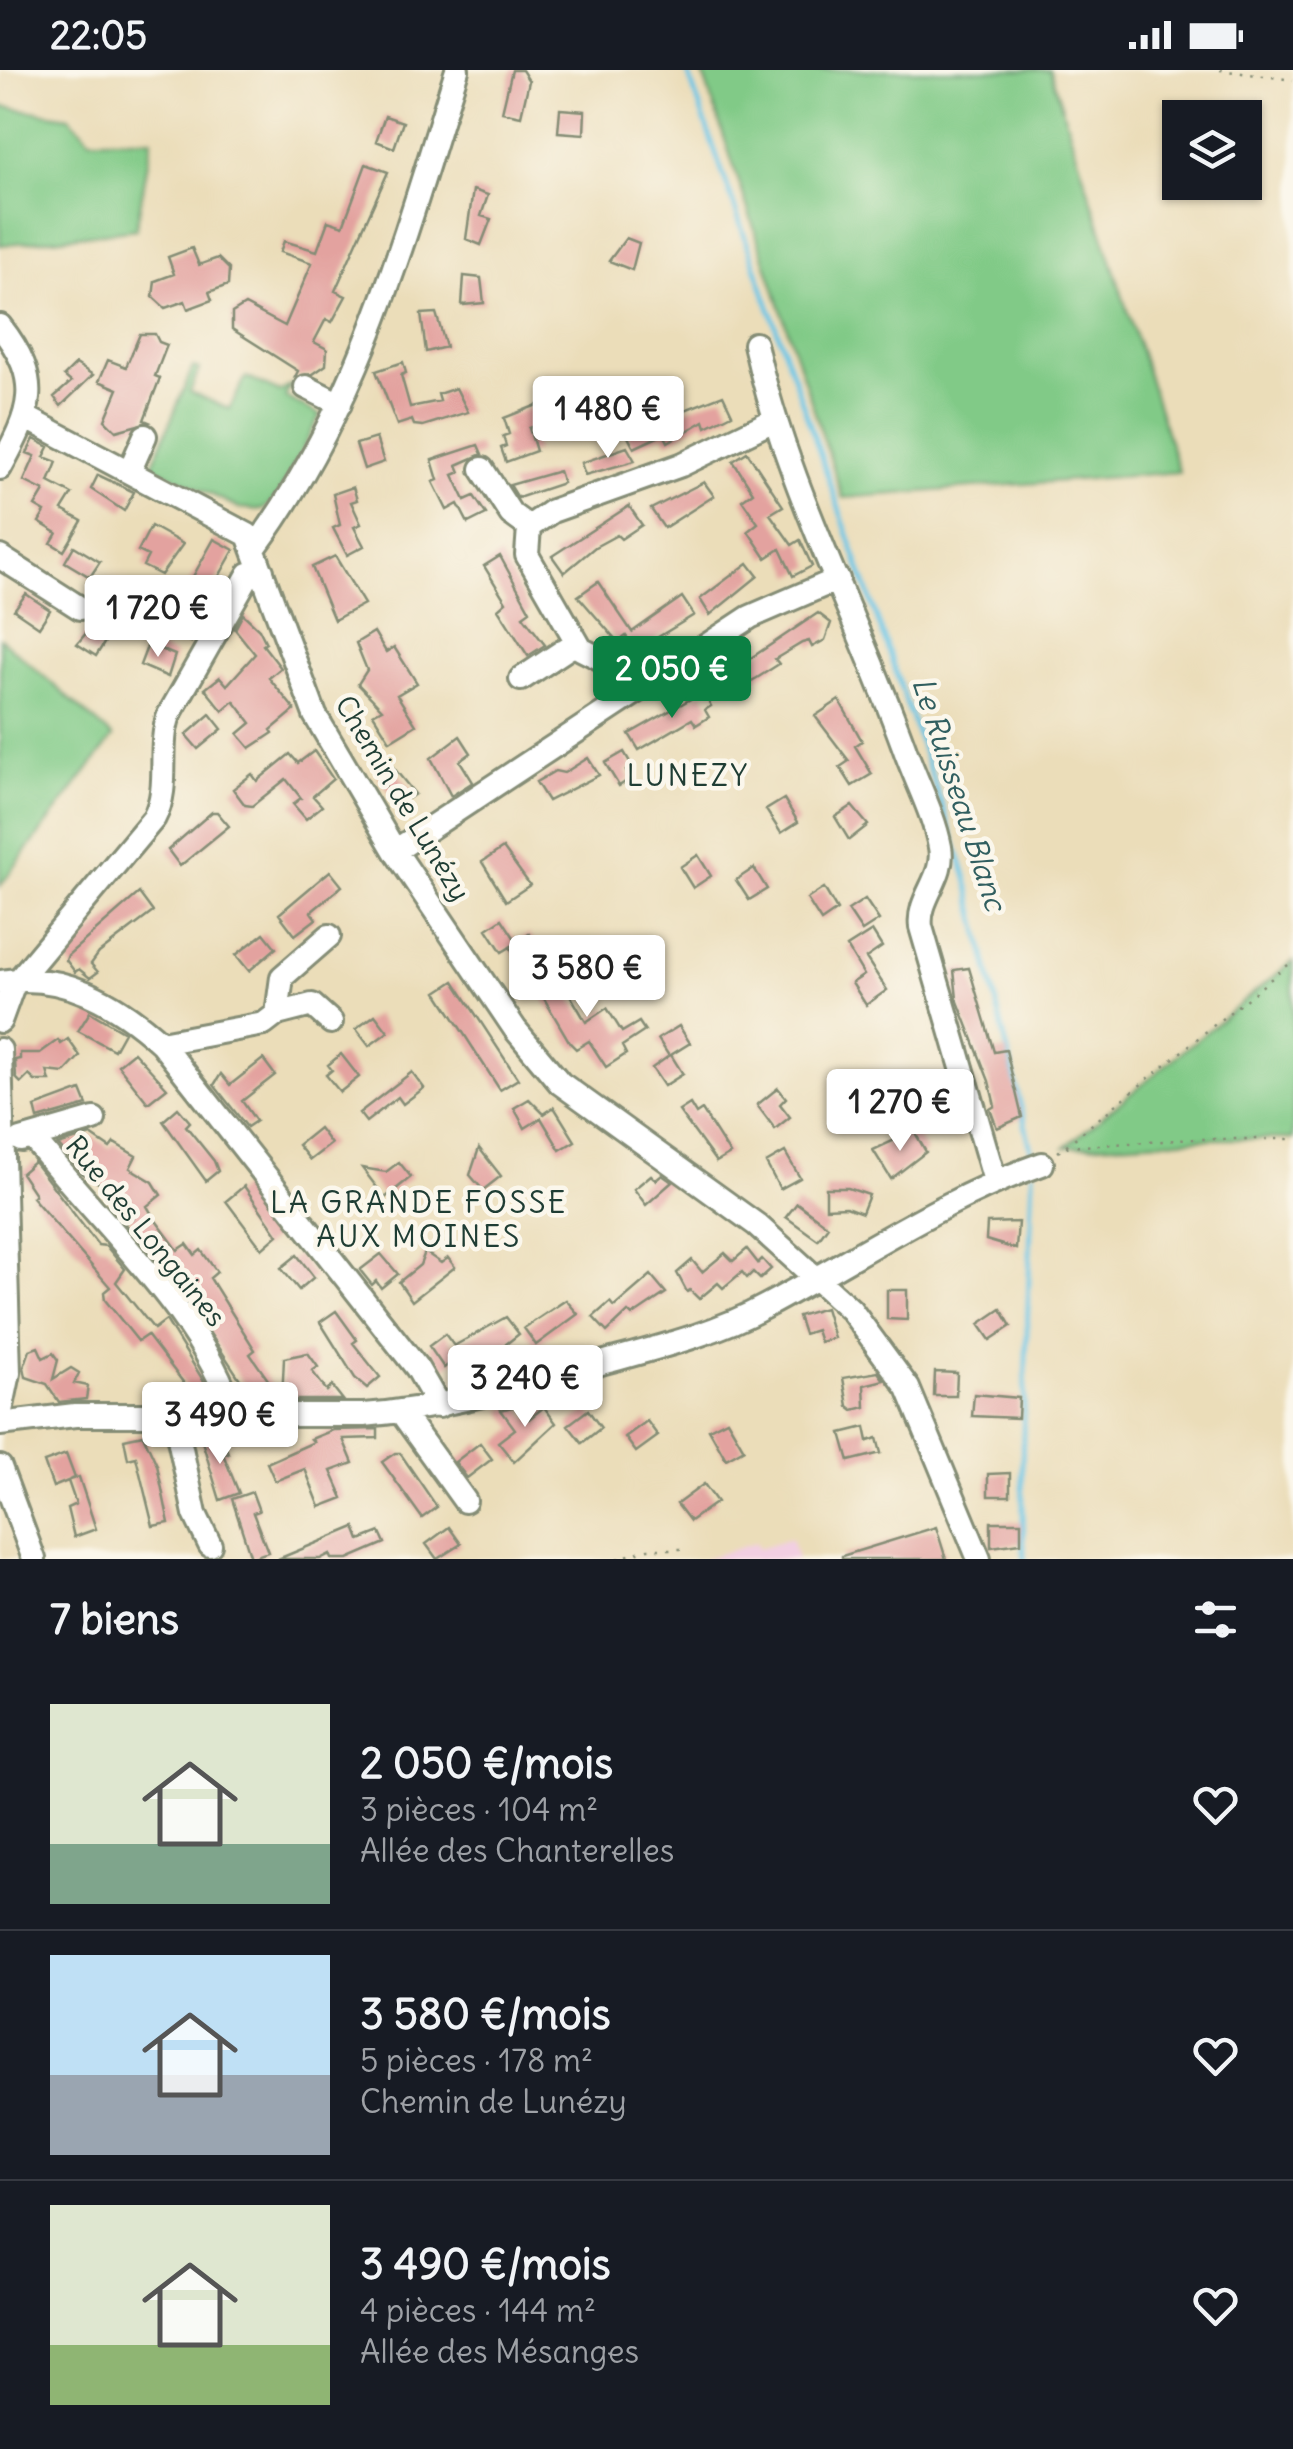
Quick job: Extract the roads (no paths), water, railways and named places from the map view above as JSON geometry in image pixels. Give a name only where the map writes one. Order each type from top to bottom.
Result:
[{"type":"street","points":[[28,408],[65,437],[234,524],[256,546],[287,504],[340,404],[381,314],[457,70]]},
{"type":"street","points":[[0,326],[26,368],[28,408],[0,468]]},
{"type":"street","points":[[754,344],[772,421],[838,579],[941,848],[938,876],[920,915],[921,927],[995,1181]]},
{"type":"street","points":[[306,387],[340,404]]},
{"type":"street","points":[[528,527],[552,511],[681,465],[772,421]]},
{"type":"street","points":[[130,470],[145,436]]},
{"type":"street","points":[[482,469],[510,514],[528,527]]},
{"type":"street","points":[[528,527],[528,555],[577,642],[590,656],[612,664],[632,694]]},
{"type":"street","name":"Chemin de Lunézy","points":[[256,546],[315,715],[395,851],[506,1017],[560,1083],[757,1224],[815,1275],[880,1345],[908,1388],[979,1559]]},
{"type":"street","points":[[0,557],[80,608]]},
{"type":"street","points":[[0,1021],[10,980],[154,818],[162,796],[163,733],[169,715],[249,574],[262,570]]},
{"type":"street","points":[[395,851],[750,617],[838,579]]},
{"type":"street","points":[[521,679],[577,642]]},
{"type":"street","points":[[277,1014],[282,977],[329,936]]},
{"type":"street","points":[[10,980],[63,985],[96,996],[129,1014],[160,1043],[417,1368],[439,1406]]},
{"type":"street","points":[[160,1043],[250,1029],[277,1014],[312,1005],[331,1022]]},
{"type":"street","points":[[0,1050],[9,1373],[0,1420],[74,1415],[400,1412],[439,1406],[712,1330],[767,1306],[815,1275],[995,1181],[1031,1168]]},
{"type":"street","name":"Rue des Longaines","points":[[2,1140],[34,1140],[94,1119]]},
{"type":"street","name":"Rue des Longaines","points":[[34,1140],[186,1326],[214,1366],[232,1415]]},
{"type":"street","points":[[400,1412],[465,1500]]},
{"type":"street","points":[[174,1414],[196,1514],[210,1545]]},
{"type":"street","points":[[0,1466],[34,1559]]},
{"type":"waterway","name":"Le Ruisseau Blanc","points":[[687,70],[966,875],[1034,1162]]},
{"type":"waterway","name":"Le Ruisseau Blanc","points":[[1024,1559],[1022,1462],[1033,1173]]},
{"type":"district","name":"LUNEZY","points":[[688,776]]},
{"type":"district","name":"LA GRANDE FOSSE AUX MOINES","points":[[419,1220]]}]
